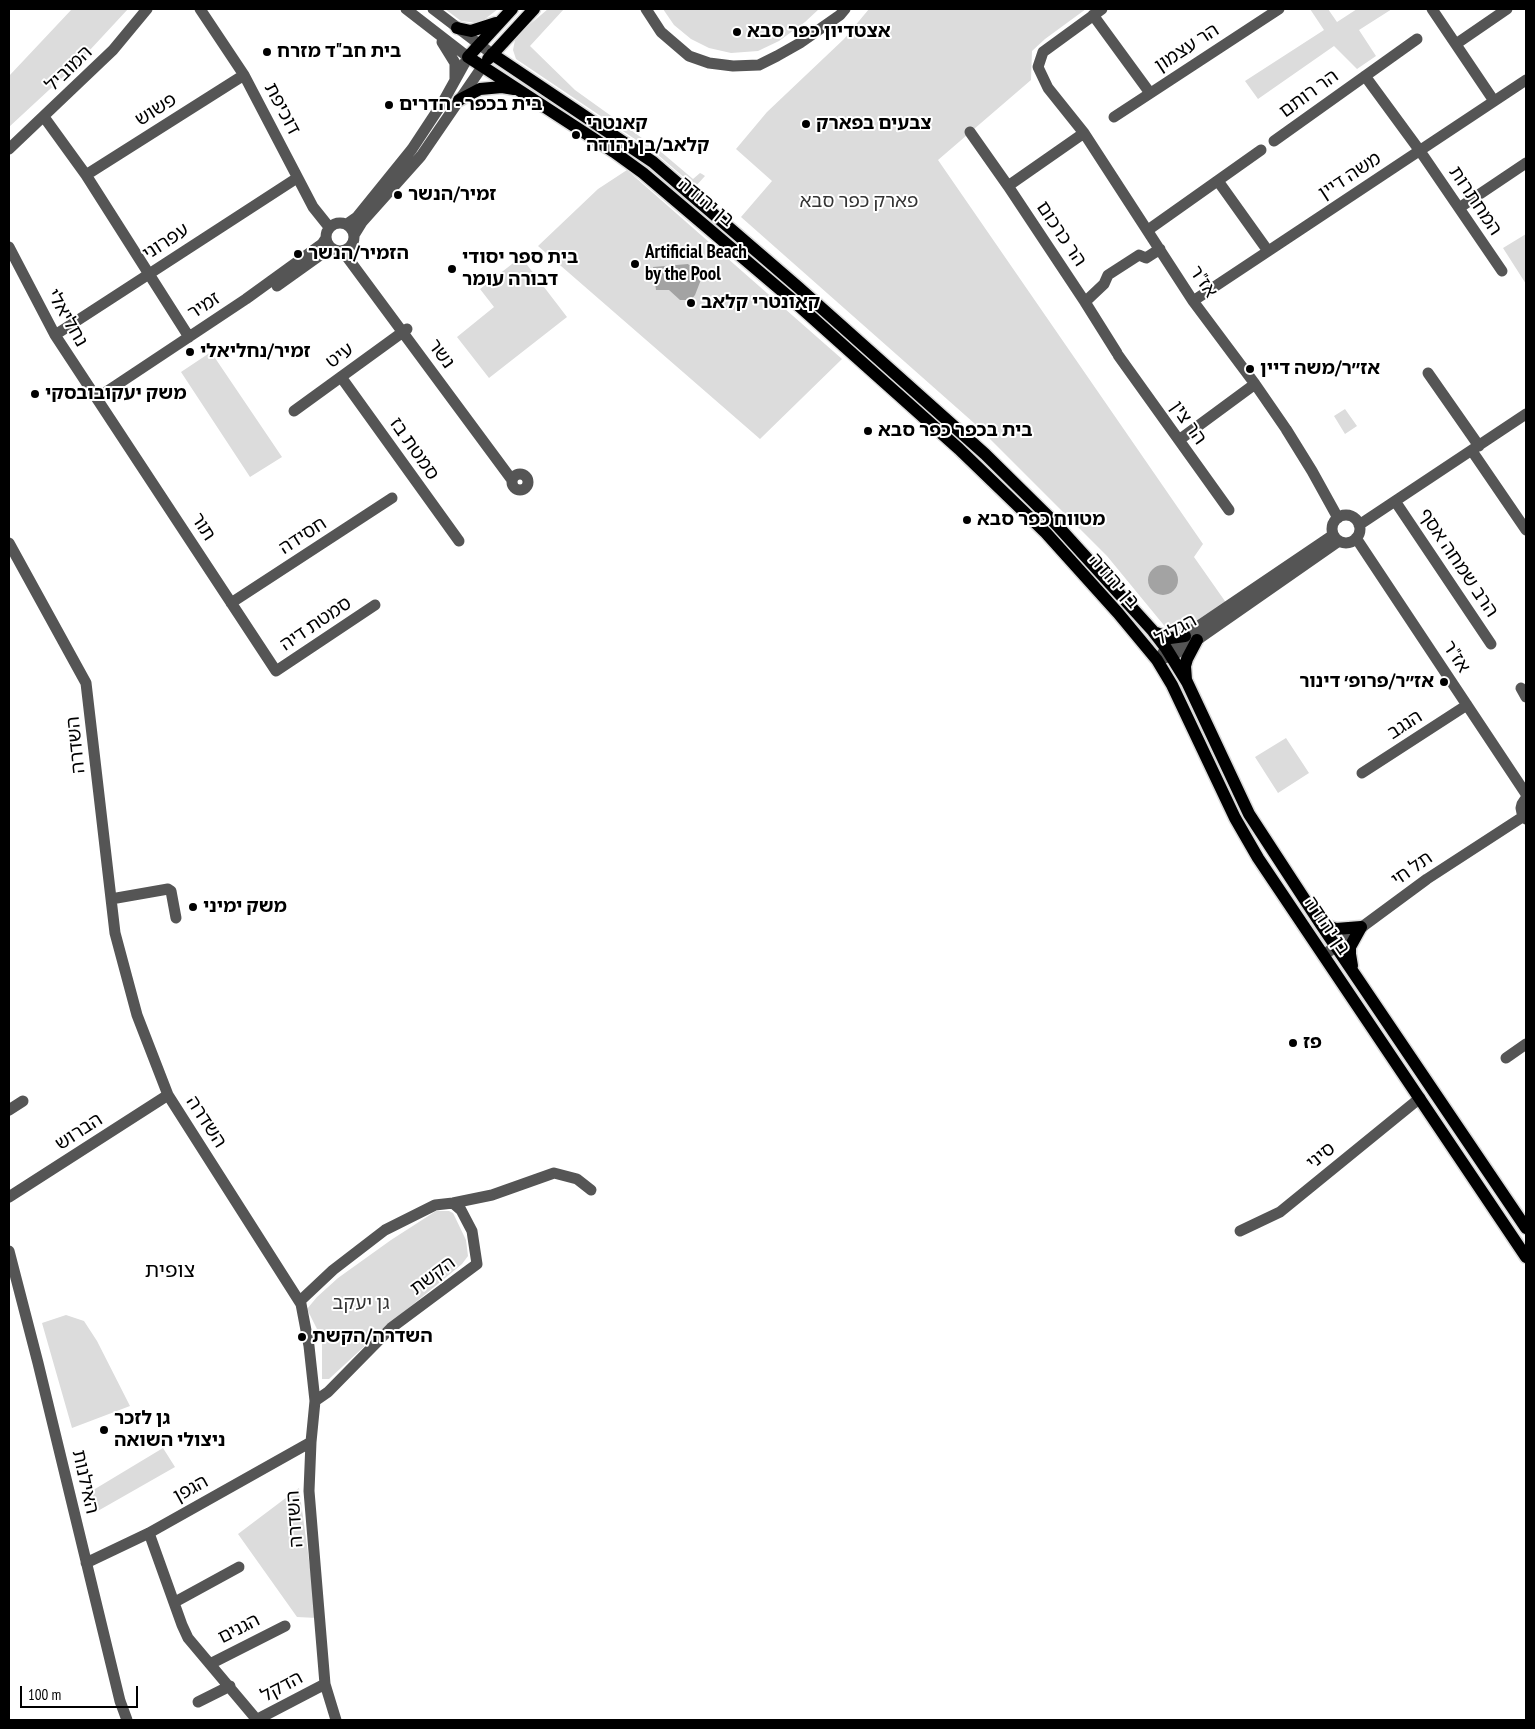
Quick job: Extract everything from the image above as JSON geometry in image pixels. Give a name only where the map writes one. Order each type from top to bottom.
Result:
[{"type":"main road","points":[[468,57],[498,22],[512,9]]},
{"type":"main road","points":[[482,67],[534,9]]},
{"type":"main road","points":[[457,28],[471,30],[498,22]]},
{"type":"main road","points":[[509,35],[507,49],[509,57],[525,76]]},
{"type":"main road","name":"בן יהודה","points":[[492,54],[653,162],[805,293],[992,461],[1055,523],[1153,631],[1169,652],[1187,682],[1249,814],[1320,923],[1526,1228]]},
{"type":"main road","name":"בן יהודה","points":[[468,57],[642,172],[789,297],[959,449],[1046,533],[1118,613],[1157,660],[1172,685],[1235,818],[1258,858],[1526,1257]]},
{"type":"main road","points":[[459,100],[480,89],[502,87],[518,90]]},
{"type":"main road","points":[[1153,631],[1170,638],[1191,638],[1190,651],[1185,666],[1187,682]]},
{"type":"main road","points":[[1320,923],[1336,929],[1361,927]]},
{"type":"main road","points":[[1353,971],[1350,947],[1361,927]]},
{"type":"street","name":"המוביל","points":[[9,149],[113,50],[147,9]]},
{"type":"street","name":"בן יהודה","points":[[406,9],[468,57]]},
{"type":"street","name":"בן יהודה","points":[[432,9],[492,54]]},
{"type":"street","points":[[646,9],[661,32],[689,56],[709,63],[733,66],[759,65],[777,56],[800,43],[840,15],[845,9]]},
{"type":"street","name":"הר עצמון","points":[[1114,117],[1279,9]]},
{"type":"street","points":[[1432,9],[1494,101]]},
{"type":"street","points":[[1456,44],[1507,9]]},
{"type":"street","name":"דוכיפת","points":[[206,11],[244,75],[328,232]]},
{"type":"street","points":[[1098,12],[1150,93]]},
{"type":"street","name":"אז\"ר","points":[[1098,12],[1043,52],[1038,67],[1048,88],[1084,134],[1194,301],[1255,384],[1312,471],[1338,518]]},
{"type":"street","points":[[432,28],[455,63],[455,80]]},
{"type":"street","name":"הר רותם","points":[[1274,141],[1417,39]]},
{"type":"street","points":[[347,224],[353,231],[345,246],[328,245],[328,232],[338,223],[347,224],[357,217],[412,149],[468,57]]},
{"type":"street","name":"זמיר","points":[[99,400],[250,305],[326,251],[345,246],[362,222],[421,156],[482,67]]},
{"type":"street","name":"פשוש","points":[[86,175],[244,75]]},
{"type":"street","name":"הר רותם","points":[[1365,76],[1420,151]]},
{"type":"street","name":"משה דיין","points":[[1194,301],[1526,80]]},
{"type":"street","points":[[44,117],[86,175],[189,337]]},
{"type":"street","name":"הר כרכום","points":[[970,132],[1085,302]]},
{"type":"street","points":[[1008,186],[1084,134]]},
{"type":"street","points":[[1148,230],[1261,150]]},
{"type":"street","name":"המחתרות","points":[[1420,151],[1502,271]]},
{"type":"street","points":[[1459,208],[1526,163]]},
{"type":"street","name":"עפרוני","points":[[54,336],[298,178]]},
{"type":"street","points":[[1218,181],[1268,251]]},
{"type":"street","name":"זמיר","points":[[99,400],[246,299],[322,244],[328,232]]},
{"type":"street","name":"נשר","points":[[345,246],[405,331],[514,477]]},
{"type":"street","name":"נחליאלי","points":[[9,248],[54,336],[99,400]]},
{"type":"street","points":[[1085,302],[1104,284],[1108,276],[1139,255],[1146,258],[1160,249]]},
{"type":"street","name":"הר צין","points":[[1085,302],[1118,354],[1229,510]]},
{"type":"street","name":"עיט","points":[[294,412],[405,331]]},
{"type":"street","points":[[1428,372],[1526,530]]},
{"type":"street","name":"סמטת בז","points":[[342,377],[459,541]]},
{"type":"street","points":[[1179,440],[1255,384]]},
{"type":"street","name":"תור","points":[[99,400],[276,671]]},
{"type":"street","points":[[1359,525],[1526,414]]},
{"type":"street","name":"חסידה","points":[[232,603],[392,498]]},
{"type":"street","name":"הרב שמחה אסף","points":[[1395,501],[1491,644]]},
{"type":"street","points":[[1346,515],[1350,516],[1359,525],[1356,538],[1346,543],[1336,538],[1333,524],[1338,518],[1346,515]]},
{"type":"street","name":"הגליל","points":[[1157,660],[1336,538]]},
{"type":"street","name":"אז\"ר","points":[[1356,538],[1526,796]]},
{"type":"street","name":"השדרה","points":[[9,544],[86,683],[114,932],[137,1016],[168,1095],[300,1301],[309,1346],[315,1401],[309,1491],[325,1684],[336,1720]]},
{"type":"street","name":"סמטת דיה","points":[[276,671],[375,605]]},
{"type":"street","name":"הנגב","points":[[1362,773],[1467,705]]},
{"type":"street","points":[[1525,817],[1521,808],[1526,796]]},
{"type":"street","name":"תל חי","points":[[1324,956],[1427,879],[1525,817]]},
{"type":"street","points":[[111,899],[168,889],[171,891],[176,918]]},
{"type":"street","points":[[1506,1058],[1526,1044]]},
{"type":"street","name":"הברוש","points":[[9,1197],[168,1095]]},
{"type":"street","name":"סיני","points":[[1240,1231],[1280,1212],[1420,1098]]},
{"type":"street","points":[[9,1110],[23,1101]]},
{"type":"street","points":[[300,1301],[333,1270],[385,1230],[435,1205],[492,1195],[554,1173],[577,1179],[591,1190]]},
{"type":"street","name":"הקשת","points":[[315,1401],[328,1392],[391,1328],[477,1264],[472,1232],[461,1210],[454,1203]]},
{"type":"street","name":"האילנות","points":[[9,1251],[120,1701],[127,1720]]},
{"type":"street","name":"הגפן","points":[[86,1563],[149,1532],[311,1442]]},
{"type":"street","name":"הגנים","points":[[149,1532],[188,1638],[257,1720]]},
{"type":"street","points":[[175,1602],[240,1567]]},
{"type":"street","name":"הגנים","points":[[210,1664],[285,1626]]},
{"type":"street","name":"הדקל","points":[[257,1720],[325,1684]]},
{"type":"street","points":[[198,1702],[230,1686]]},
{"type":"green space","points":[[72,9],[128,9],[76,65],[9,127],[9,76]]},
{"type":"green space","points":[[445,9],[498,9],[478,23],[461,21]]},
{"type":"green space","points":[[548,9],[564,9],[530,46],[575,90],[660,151],[693,179],[700,173],[705,176],[695,187],[657,154],[516,59],[513,50],[515,40],[522,31]]},
{"type":"green space","name":"אצטדיון כפר סבא","points":[[663,9],[819,9],[779,41],[758,51],[731,53],[709,48],[691,39],[674,25]]},
{"type":"green space","name":"פארק כפר סבא","points":[[869,9],[1086,9],[1032,51],[1031,80],[938,160],[1203,544],[1194,557],[1227,604],[1184,633],[1167,629],[1107,556],[974,423],[741,217],[772,181],[736,149],[767,112],[844,39]]},
{"type":"green space","points":[[1310,9],[1328,9],[1337,22],[1357,9],[1392,9],[1359,30],[1376,56],[1357,69],[1334,46],[1258,99],[1245,81],[1324,30]]},
{"type":"green space","name":"קאונטרי קלאב","points":[[627,170],[842,359],[760,439],[538,246],[598,189]]},
{"type":"green space","points":[[1526,234],[1526,284],[1503,248]]},
{"type":"green space","points":[[521,257],[567,317],[489,378],[457,337],[494,307],[480,289]]},
{"type":"green space","points":[[211,352],[282,457],[250,477],[181,372]]},
{"type":"green space","points":[[1345,409],[1357,426],[1345,434],[1334,416]]},
{"type":"green space","points":[[1286,738],[1309,773],[1278,793],[1255,757]]},
{"type":"green space","name":"גן יעקב","points":[[436,1211],[449,1211],[453,1213],[466,1240],[468,1256],[462,1264],[382,1330],[329,1379],[322,1379],[322,1339],[307,1309],[338,1278]]},
{"type":"green space","points":[[66,1315],[84,1321],[97,1341],[130,1406],[72,1428],[42,1323]]},
{"type":"green space","points":[[163,1448],[175,1467],[96,1512],[85,1495]]},
{"type":"green space","points":[[299,1488],[317,1618],[297,1617],[238,1534]]},
{"type":"shaded area","points":[[688,264],[702,277],[691,300],[680,300],[669,290],[656,290],[653,267]]},
{"type":"shaded area","points":[[1163,565],[1169,566],[1177,574],[1177,586],[1169,594],[1163,595],[1157,594],[1149,586],[1148,580],[1149,574],[1157,566]]},
{"type":"place","name":"אצטדיון כפר סבא","points":[[737,32]]},
{"type":"place","name":"בית חב\"ד מזרח","points":[[267,52]]},
{"type":"place","name":"בית בכפר - הדרים","points":[[389,105]]},
{"type":"place","name":"צבעים בפארק","points":[[806,124]]},
{"type":"place","name":"קאנטרי קלאב/בן יהודה","points":[[576,135]]},
{"type":"place","name":"זמיר/הנשר","points":[[398,195]]},
{"type":"place","name":"הזמיר/הנשר","points":[[298,254]]},
{"type":"place","name":"Artificial Beach by the Pool","points":[[635,264]]},
{"type":"place","name":"בית ספר יסודי דבורה עומר","points":[[452,269]]},
{"type":"place","name":"קאונטרי קלאב","points":[[691,303]]},
{"type":"place","name":"זמיר/נחליאלי","points":[[190,352]]},
{"type":"place","name":"אז״ר/משה דיין","points":[[1250,369]]},
{"type":"place","name":"משק יעקובובסקי","points":[[35,394]]},
{"type":"place","name":"בית בכפר כפר סבא","points":[[868,431]]},
{"type":"place","name":"מטווח כפר סבא","points":[[967,520]]},
{"type":"place","name":"אז״ר/פרופ׳ דינור","points":[[1444,682]]},
{"type":"place","name":"משק ימיני","points":[[193,907]]},
{"type":"place","name":"פז","points":[[1293,1043]]},
{"type":"place","name":"השדרה/הקשת","points":[[302,1337]]},
{"type":"place","name":"גן לזכר ניצולי השואה","points":[[104,1430]]},
{"type":"district","name":"צופית","points":[[170,1271]]}]
